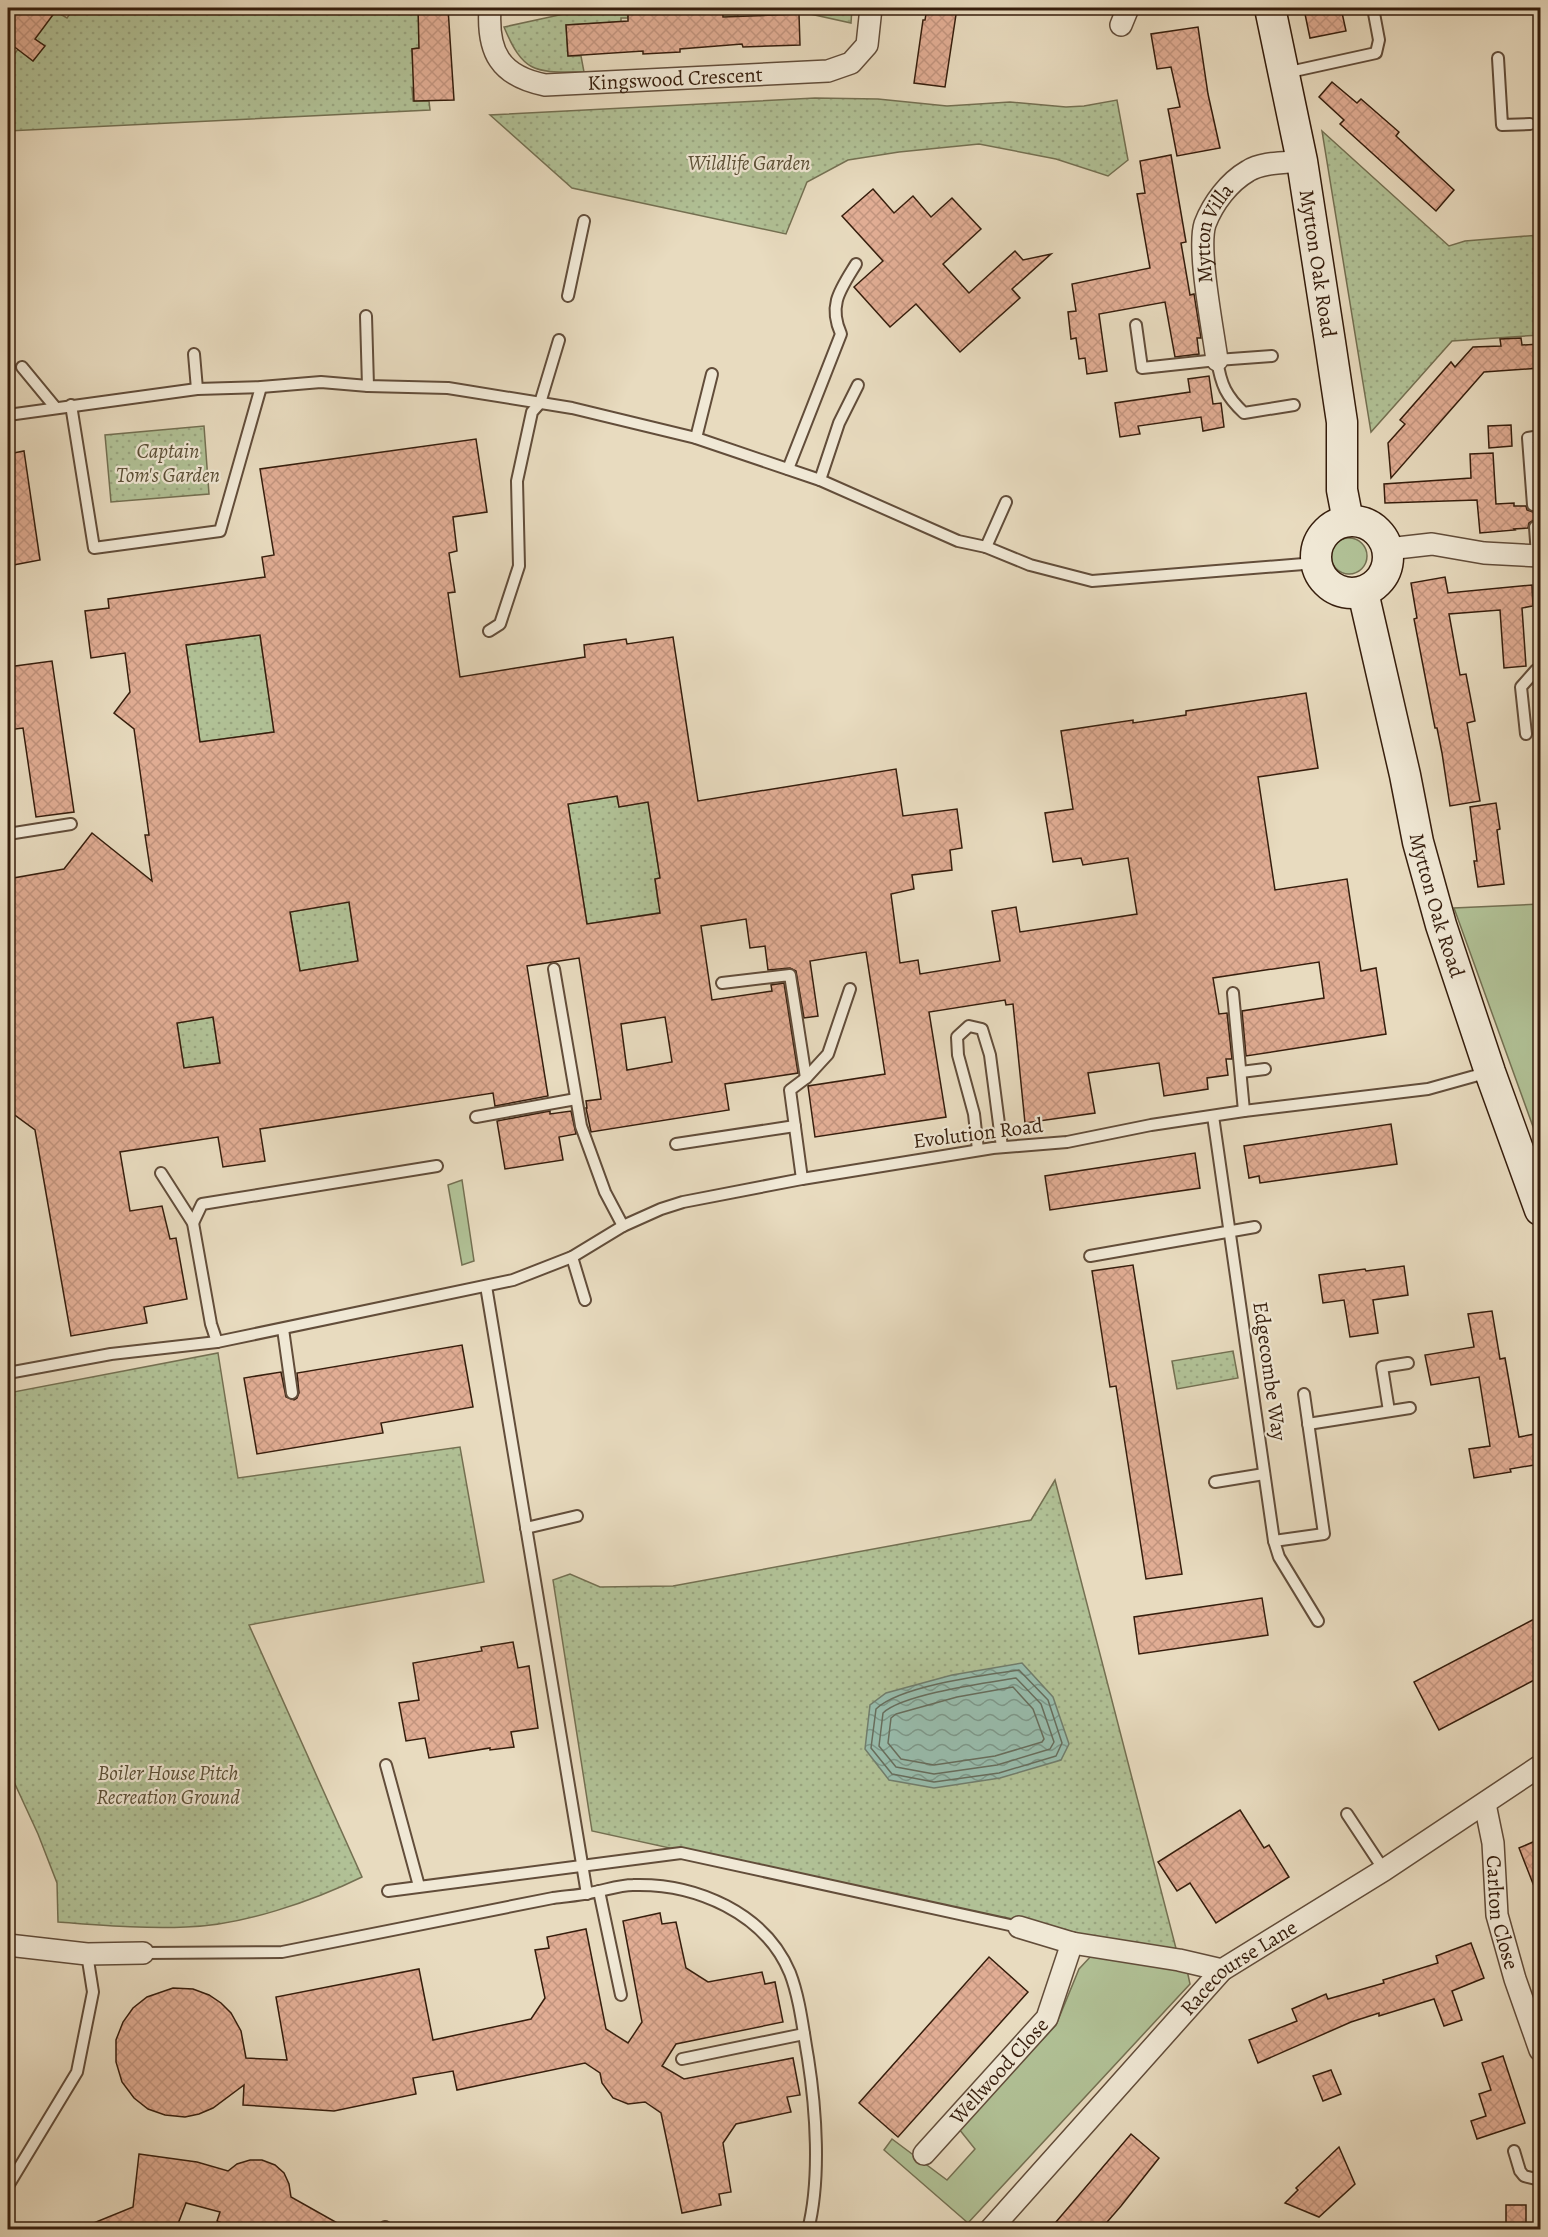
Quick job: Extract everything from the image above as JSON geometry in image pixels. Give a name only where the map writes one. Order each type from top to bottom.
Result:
[{"type":"main road","name":"Mytton Oak Road","points":[[1270,8],[1302,161],[1342,422],[1342,490],[1348,521]]},
{"type":"main road","points":[[1348,521],[1358,521],[1377,531],[1384,539],[1388,549],[1386,571],[1380,580],[1363,592],[1338,591],[1320,575],[1316,563],[1316,553],[1323,535],[1330,528],[1348,521]]},
{"type":"main road","name":"Mytton Oak Road","points":[[1363,592],[1418,842],[1449,953],[1540,1210]]},
{"type":"street","name":"Kingswood Crescent","points":[[490,8],[492,47],[504,66],[525,81],[545,85],[828,71],[851,63],[867,45],[872,8]]},
{"type":"street","name":"Mytton Villa","points":[[1217,360],[1202,248],[1205,225],[1226,189],[1249,170],[1302,161]]},
{"type":"street","points":[[1388,549],[1432,544],[1484,553],[1539,556]]},
{"type":"street","name":"Racecourse Lane","points":[[990,2229],[1222,1970],[1384,1870],[1540,1766]]},
{"type":"street","name":"Carlton Close","points":[[1485,1804],[1493,1843],[1497,1915],[1512,1969],[1540,2050]]},
{"type":"street","points":[[1019,1927],[1072,1943],[1179,1960],[1222,1970]]},
{"type":"street","name":"Wellwood Close","points":[[924,2154],[1047,2018],[1072,1943]]},
{"type":"street","points":[[8,1945],[87,1954],[143,1953]]},
{"type":"lane","points":[[1284,73],[1376,53],[1379,40],[1373,8]]},
{"type":"lane","points":[[1498,58],[1502,125],[1530,124]]},
{"type":"lane","points":[[568,296],[584,221]]},
{"type":"lane","points":[[788,469],[841,334],[835,321],[836,297],[856,264]]},
{"type":"lane","points":[[366,316],[368,386]]},
{"type":"lane","points":[[1136,326],[1142,368],[1272,356]]},
{"type":"lane","points":[[489,631],[500,624],[519,566],[517,482],[532,412],[540,403],[559,340]]},
{"type":"lane","points":[[194,354],[197,388]]},
{"type":"lane","points":[[1217,360],[1220,381],[1229,399],[1244,413],[1294,405]]},
{"type":"lane","points":[[22,367],[55,407]]},
{"type":"lane","points":[[696,438],[712,374]]},
{"type":"lane","points":[[8,415],[197,388],[261,387],[321,382],[448,388],[572,408],[696,438],[820,480],[958,541],[986,547],[1030,565],[1092,581],[1316,563]]},
{"type":"lane","points":[[820,480],[839,423],[858,385]]},
{"type":"lane","points":[[71,405],[94,548],[220,531],[261,387]]},
{"type":"lane","points":[[1533,505],[1528,438],[1540,436]]},
{"type":"lane","points":[[986,547],[1006,502]]},
{"type":"lane","points":[[1535,527],[1539,556]]},
{"type":"lane","points":[[1526,734],[1521,687],[1536,670],[1540,669]]},
{"type":"lane","points":[[8,834],[71,824]]},
{"type":"lane","points":[[554,969],[582,1125],[605,1192],[623,1226]]},
{"type":"lane","points":[[722,983],[790,975],[806,1078]]},
{"type":"lane","points":[[802,1179],[790,1090],[806,1078],[828,1054],[850,989]]},
{"type":"lane","points":[[1233,993],[1244,1111]]},
{"type":"lane","points":[[978,1150],[974,1114],[958,1055],[957,1038],[969,1026],[982,1029],[990,1055],[1002,1147]]},
{"type":"lane","points":[[1241,1072],[1265,1069]]},
{"type":"lane","name":"Evolution Road","points":[[8,1369],[217,1342],[513,1280],[572,1257],[623,1226],[683,1202],[802,1179],[978,1150],[1067,1142],[1151,1125],[1244,1111],[1428,1089],[1490,1072]]},
{"type":"lane","points":[[476,1117],[576,1099]]},
{"type":"lane","name":"Edgecombe Way","points":[[1213,1116],[1274,1541],[1279,1557],[1318,1621]]},
{"type":"lane","points":[[676,1144],[795,1126]]},
{"type":"lane","points":[[193,1223],[202,1204],[437,1166]]},
{"type":"lane","points":[[161,1173],[193,1223],[211,1324],[217,1342]]},
{"type":"lane","points":[[1090,1256],[1255,1227]]},
{"type":"lane","points":[[572,1257],[585,1300]]},
{"type":"lane","points":[[486,1286],[587,1894]]},
{"type":"lane","points":[[283,1329],[292,1393]]},
{"type":"lane","points":[[1389,1411],[1382,1367],[1408,1363]]},
{"type":"lane","points":[[1274,1541],[1324,1534],[1304,1394]]},
{"type":"lane","points":[[1308,1424],[1410,1408]]},
{"type":"lane","points":[[1215,1482],[1264,1474]]},
{"type":"lane","points":[[526,1528],[578,1516]]},
{"type":"lane","points":[[386,1766],[419,1886]]},
{"type":"lane","points":[[1347,1814],[1384,1870]]},
{"type":"lane","points":[[388,1892],[419,1886],[681,1853],[1019,1927]]},
{"type":"lane","points":[[143,1953],[282,1952],[541,1900],[632,1885],[667,1887],[698,1893],[737,1912],[768,1936],[789,1973],[804,2034],[813,2091],[814,2177],[808,2229]]},
{"type":"lane","points":[[599,1891],[621,1995]]},
{"type":"lane","points":[[8,2186],[77,2072],[93,1992],[87,1954]]},
{"type":"lane","points":[[682,2059],[804,2034]]},
{"type":"lane","points":[[1514,2151],[1516,2162],[1524,2176],[1540,2180]]},
{"type":"green space","points":[[41,8],[50,8],[67,18],[74,8],[409,8],[410,12],[419,10],[419,48],[412,49],[413,66],[420,66],[422,87],[412,88],[413,101],[429,101],[430,110],[8,131],[8,63],[18,49],[33,61],[44,46],[28,34]]},
{"type":"green space","points":[[564,8],[628,8],[628,18],[621,18],[621,22],[566,25],[568,56],[581,56],[584,72],[554,72],[534,68],[518,54],[504,27],[564,14]]},
{"type":"green space","points":[[722,8],[737,8],[738,17],[723,19]]},
{"type":"green space","points":[[783,8],[852,8],[851,23]]},
{"type":"green space","name":"Wildlife Garden","points":[[815,98],[878,99],[947,106],[1010,102],[1066,107],[1117,100],[1128,160],[1108,176],[1056,159],[979,144],[848,160],[807,182],[786,234],[572,188],[490,115]]},
{"type":"green space","points":[[1322,131],[1449,246],[1465,241],[1540,235],[1540,335],[1452,341],[1371,432]]},
{"type":"green space","name":"Captain Tom's Garden","points":[[204,426],[209,494],[111,502],[105,435]]},
{"type":"green space","points":[[1349,538],[1362,543],[1367,556],[1362,569],[1349,574],[1336,569],[1331,556],[1336,543]]},
{"type":"green space","points":[[260,635],[274,732],[200,742],[186,645]]},
{"type":"green space","points":[[617,796],[619,807],[648,802],[660,878],[655,879],[658,901],[671,911],[587,924],[568,804]]},
{"type":"green space","points":[[349,902],[358,961],[300,971],[290,912]]},
{"type":"green space","points":[[1540,904],[1540,1146],[1454,908]]},
{"type":"green space","points":[[213,1017],[220,1063],[184,1068],[177,1023]]},
{"type":"green space","points":[[462,1180],[474,1261],[462,1265],[448,1185]]},
{"type":"green space","points":[[1233,1351],[1238,1378],[1177,1389],[1172,1361]]},
{"type":"green space","name":"Boiler House Pitch Recreation Ground","points":[[218,1353],[238,1478],[460,1447],[484,1582],[249,1625],[362,1877],[322,1895],[276,1911],[207,1926],[154,1927],[58,1922],[57,1883],[38,1834],[8,1769],[8,1393]]},
{"type":"green space","points":[[1055,1480],[1179,1960],[592,1831],[553,1580],[570,1574],[600,1587],[673,1586],[1031,1520]]},
{"type":"green space","points":[[1092,1955],[1187,1970],[1190,1984],[968,2223],[884,2150],[892,2139],[947,2180],[975,2149],[959,2129],[1056,2025],[1079,1969]]},
{"type":"water","points":[[1022,1663],[1053,1697],[1069,1744],[1061,1760],[1000,1778],[934,1788],[889,1780],[865,1749],[870,1705],[886,1693],[952,1675]]},
{"type":"building","points":[[8,8],[58,8],[35,39],[45,46],[33,61],[8,42]]},
{"type":"building","points":[[418,8],[448,8],[454,100],[414,101],[412,49],[419,48]]},
{"type":"building","points":[[722,8],[723,17],[799,14],[800,45],[743,47],[742,44],[680,49],[680,52],[643,54],[643,51],[568,56],[566,25],[628,21],[628,12]]},
{"type":"building","points":[[927,8],[957,8],[945,87],[914,83],[923,20],[925,20]]},
{"type":"building","points":[[1308,8],[1341,8],[1346,31],[1310,38],[1305,14],[1309,13]]},
{"type":"building","points":[[1198,27],[1208,94],[1220,148],[1177,156],[1168,109],[1180,107],[1171,67],[1157,69],[1151,34]]},
{"type":"building","points":[[1332,82],[1357,103],[1361,99],[1399,132],[1396,136],[1454,190],[1436,211],[1340,124],[1344,120],[1319,97]]},
{"type":"building","points":[[1171,155],[1186,242],[1181,243],[1190,295],[1194,294],[1201,338],[1197,338],[1199,354],[1175,357],[1165,302],[1099,314],[1107,371],[1087,374],[1085,358],[1079,359],[1076,338],[1071,339],[1068,312],[1076,311],[1072,284],[1150,268],[1137,194],[1145,193],[1140,161]]},
{"type":"building","points":[[873,189],[894,213],[913,196],[931,217],[952,198],[981,229],[943,264],[969,293],[1015,251],[1023,260],[1051,254],[1012,289],[1020,298],[960,352],[916,304],[890,327],[854,287],[883,261],[842,216]]},
{"type":"building","points":[[1521,338],[1522,345],[1540,344],[1540,368],[1484,372],[1391,478],[1388,443],[1405,424],[1400,420],[1451,362],[1455,367],[1473,347],[1501,346],[1500,339]]},
{"type":"building","points":[[1209,376],[1213,404],[1221,403],[1224,427],[1203,431],[1201,417],[1138,426],[1140,434],[1120,437],[1115,403],[1190,392],[1188,379]]},
{"type":"building","points":[[1511,425],[1512,446],[1489,448],[1488,426]]},
{"type":"building","points":[[476,439],[487,512],[453,517],[457,551],[449,553],[455,592],[448,593],[460,677],[585,657],[584,645],[626,639],[627,644],[673,637],[698,801],[896,769],[903,816],[957,809],[962,848],[950,850],[952,870],[912,875],[914,889],[891,894],[900,963],[918,960],[920,974],[1000,961],[992,911],[1016,907],[1020,932],[1137,914],[1128,858],[1083,865],[1081,858],[1053,862],[1045,813],[1073,809],[1061,731],[1186,715],[1186,711],[1306,693],[1318,768],[1258,777],[1275,890],[1347,879],[1361,971],[1376,968],[1386,1034],[1246,1056],[1242,1011],[1324,998],[1319,962],[1213,978],[1219,1014],[1227,1013],[1232,1059],[1226,1059],[1228,1075],[1207,1078],[1208,1089],[1164,1096],[1159,1063],[1088,1073],[1095,1113],[1025,1123],[1013,1004],[1006,1005],[1005,1000],[929,1012],[946,1117],[815,1137],[808,1086],[885,1074],[866,952],[810,961],[818,1016],[804,1018],[796,971],[790,968],[768,970],[765,946],[750,948],[746,919],[701,926],[712,1000],[772,991],[771,985],[784,983],[798,1073],[725,1084],[729,1110],[591,1132],[586,1101],[601,1099],[579,958],[527,966],[548,1096],[495,1106],[493,1093],[260,1129],[265,1161],[223,1167],[218,1137],[120,1152],[130,1211],[162,1206],[170,1239],[176,1238],[187,1299],[144,1307],[147,1323],[71,1336],[35,1130],[8,1110],[8,879],[64,869],[92,833],[152,881],[145,835],[149,835],[134,729],[114,713],[130,692],[125,653],[91,658],[85,611],[109,608],[108,599],[265,577],[262,557],[274,555],[260,469]],"holes":[[[260,635],[274,732],[200,742],[186,645]],[[617,796],[619,807],[648,802],[660,878],[655,879],[660,913],[587,924],[568,804]],[[349,902],[358,961],[300,971],[290,912]],[[213,1017],[220,1063],[184,1068],[177,1023]],[[665,1017],[672,1062],[627,1070],[621,1024]]]},
{"type":"building","points":[[24,451],[40,560],[8,566],[8,454]]},
{"type":"building","points":[[1493,453],[1496,504],[1514,503],[1514,506],[1526,506],[1527,510],[1533,512],[1538,511],[1540,505],[1540,522],[1534,520],[1529,523],[1528,528],[1480,533],[1477,500],[1385,503],[1384,484],[1471,478],[1470,454]]},
{"type":"building","points":[[1445,577],[1448,593],[1532,585],[1533,606],[1522,608],[1526,666],[1504,668],[1500,610],[1449,614],[1460,675],[1466,674],[1475,721],[1467,723],[1480,801],[1450,806],[1442,753],[1414,619],[1417,618],[1411,583]]},
{"type":"building","points":[[52,661],[74,812],[36,817],[23,728],[8,730],[8,667]]},
{"type":"building","points":[[1496,803],[1504,884],[1478,887],[1470,807]]},
{"type":"building","points":[[550,1111],[550,1114],[571,1111],[576,1134],[559,1137],[563,1160],[505,1169],[497,1121]]},
{"type":"building","points":[[1391,1124],[1397,1164],[1260,1183],[1259,1176],[1249,1178],[1244,1146]]},
{"type":"building","points":[[1195,1153],[1200,1188],[1050,1210],[1045,1176]]},
{"type":"building","points":[[1133,1265],[1182,1574],[1146,1579],[1116,1386],[1110,1387],[1092,1271]]},
{"type":"building","points":[[1404,1266],[1408,1295],[1373,1300],[1378,1333],[1350,1337],[1344,1300],[1323,1303],[1319,1275]]},
{"type":"building","points":[[1492,1311],[1500,1359],[1505,1358],[1519,1437],[1540,1433],[1540,1464],[1510,1469],[1511,1472],[1474,1478],[1469,1449],[1490,1446],[1479,1377],[1431,1385],[1425,1355],[1474,1347],[1468,1314]]},
{"type":"building","points":[[462,1345],[473,1407],[381,1423],[383,1433],[257,1454],[244,1378],[281,1372],[286,1397],[294,1400],[299,1393],[297,1373]]},
{"type":"building","points":[[1262,1598],[1268,1635],[1139,1654],[1134,1617]]},
{"type":"building","points":[[1540,1616],[1540,1677],[1439,1730],[1414,1682]]},
{"type":"building","points":[[513,1642],[518,1668],[529,1666],[538,1728],[511,1732],[514,1747],[490,1750],[490,1748],[429,1758],[425,1738],[406,1741],[399,1703],[419,1700],[413,1663],[482,1651],[481,1647]]},
{"type":"building","points":[[1240,1810],[1264,1848],[1269,1845],[1289,1877],[1216,1923],[1190,1883],[1177,1891],[1158,1862]]},
{"type":"building","points":[[1540,1839],[1540,1898],[1539,1899],[1519,1848]]},
{"type":"building","points":[[660,1913],[662,1924],[676,1922],[686,1968],[708,1982],[762,1972],[765,1984],[775,1982],[783,2022],[676,2044],[662,2066],[684,2079],[793,2058],[800,2095],[787,2097],[791,2112],[736,2124],[723,2143],[731,2192],[719,2194],[721,2205],[682,2213],[661,2113],[645,2102],[628,2104],[613,2098],[602,2083],[600,2073],[585,2063],[457,2090],[453,2071],[413,2078],[416,2094],[334,2111],[243,2105],[244,2085],[213,2108],[185,2117],[165,2115],[148,2109],[134,2098],[122,2082],[116,2062],[116,2040],[123,2022],[133,2008],[147,1997],[173,1988],[193,1989],[221,2003],[231,2013],[241,2031],[246,2058],[287,2060],[276,1997],[419,1969],[433,2040],[531,2019],[545,1998],[535,1950],[549,1948],[547,1937],[586,1929],[606,2029],[628,2043],[642,2022],[623,1921]]},
{"type":"building","points":[[1471,1943],[1484,1978],[1452,1991],[1462,2020],[1444,2026],[1434,1999],[1351,2022],[1258,2063],[1249,2040],[1297,2021],[1292,2009],[1326,1994],[1328,1999],[1384,1983],[1383,1980],[1438,1963],[1436,1956]]},
{"type":"building","points":[[989,1957],[1028,1992],[898,2137],[859,2103]]},
{"type":"building","points":[[1503,2056],[1525,2123],[1477,2139],[1471,2121],[1486,2116],[1479,2094],[1491,2090],[1482,2063]]},
{"type":"building","points":[[1331,2070],[1341,2094],[1323,2101],[1313,2076]]},
{"type":"building","points":[[1131,2134],[1159,2158],[1121,2206],[1101,2229],[1050,2229]]},
{"type":"building","points":[[1339,2147],[1355,2184],[1319,2217],[1285,2203],[1298,2190],[1296,2188]]},
{"type":"building","points":[[139,2154],[197,2162],[228,2171],[237,2164],[250,2160],[262,2160],[275,2165],[284,2173],[291,2197],[348,2229],[236,2229],[217,2221],[220,2212],[186,2203],[176,2229],[79,2229],[133,2207]]},
{"type":"building","points":[[1506,2205],[1526,2205],[1526,2227],[1506,2228]]}]
